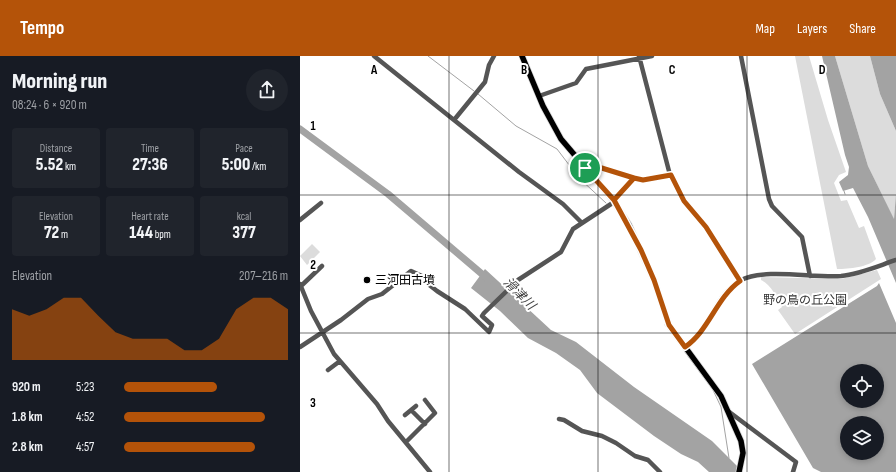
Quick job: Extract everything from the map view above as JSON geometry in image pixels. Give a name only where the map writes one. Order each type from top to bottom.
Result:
[{"type":"main road","points":[[522,56],[561,140],[614,200],[641,250],[654,280],[669,325],[715,387],[728,411],[740,441],[743,453],[739,472]]},
{"type":"street","points":[[374,56],[519,172],[563,204],[581,222]]},
{"type":"street","points":[[454,120],[485,82],[489,65],[494,56]]},
{"type":"street","points":[[540,96],[576,84],[586,69],[639,57],[652,56]]},
{"type":"street","points":[[741,56],[769,199],[772,206],[802,237],[810,276]]},
{"type":"street","points":[[639,57],[670,175],[684,201],[706,227],[740,281]]},
{"type":"street","points":[[585,168],[592,165],[643,180],[670,175]]},
{"type":"street","points":[[300,347],[368,299],[382,294],[411,271],[424,277],[428,284],[465,309],[489,332],[492,325],[482,316],[484,313],[512,286],[561,252],[573,229],[581,222],[598,214],[614,200],[634,178]]},
{"type":"street","points":[[300,220],[321,203]]},
{"type":"street","points":[[685,347],[697,336],[725,295],[740,281],[760,275],[846,275],[896,260]]},
{"type":"street","points":[[322,266],[301,285],[322,332],[334,354],[377,404],[388,421],[430,472]]},
{"type":"street","points":[[328,370],[340,361]]},
{"type":"street","points":[[406,442],[435,413],[425,400]]},
{"type":"street","points":[[405,415],[416,406]]},
{"type":"street","points":[[411,410],[425,424]]},
{"type":"street","points":[[728,411],[796,462],[793,472]]},
{"type":"street","points":[[559,419],[564,420],[582,431],[602,436],[618,444],[635,456],[648,460],[660,472]]},
{"type":"green space","points":[[795,56],[809,56],[828,120],[846,172],[839,175],[834,183],[841,201],[847,200],[859,228],[864,226],[876,259],[864,266],[837,269]]},
{"type":"green space","points":[[835,56],[870,56],[880,94],[896,131],[896,194],[894,220],[868,166]]},
{"type":"green space","points":[[312,244],[320,252],[307,265],[300,256]]},
{"type":"green space","name":"野の鳥の丘公園","points":[[877,270],[881,279],[795,334],[778,310],[782,307],[771,288],[761,280],[761,277],[841,279]]},
{"type":"shaded area","points":[[822,56],[835,56],[868,166],[894,219],[896,194],[896,283],[868,217],[853,188],[843,191],[839,182],[848,175],[849,167]]},
{"type":"shaded area","points":[[870,56],[896,56],[896,131],[880,94]]},
{"type":"shaded area","points":[[485,269],[551,330],[576,342],[634,387],[712,441],[743,472],[709,472],[698,462],[681,454],[654,436],[597,393],[580,370],[556,353],[528,338],[500,311],[471,288]]},
{"type":"shaded area","points":[[879,283],[896,323],[896,472],[821,472],[813,468],[752,364],[877,286]]},
{"type":"waterway","points":[[428,56],[474,91]]},
{"type":"waterway","points":[[478,94],[516,126],[557,149],[579,178],[606,203]]},
{"type":"waterway","name":"滑津川","points":[[300,129],[388,194],[489,280]]},
{"type":"waterway","points":[[665,325],[713,390],[721,407],[729,458]]},
{"type":"place","name":"三河田古墳","points":[[367,280]]},
{"type":"route","points":[[585,168],[592,165],[634,178],[614,200],[629,225],[641,250],[654,280],[669,325],[685,347],[697,336],[725,295],[740,281],[706,227],[684,201],[671,175],[643,180],[634,178],[614,200],[585,168]]}]
